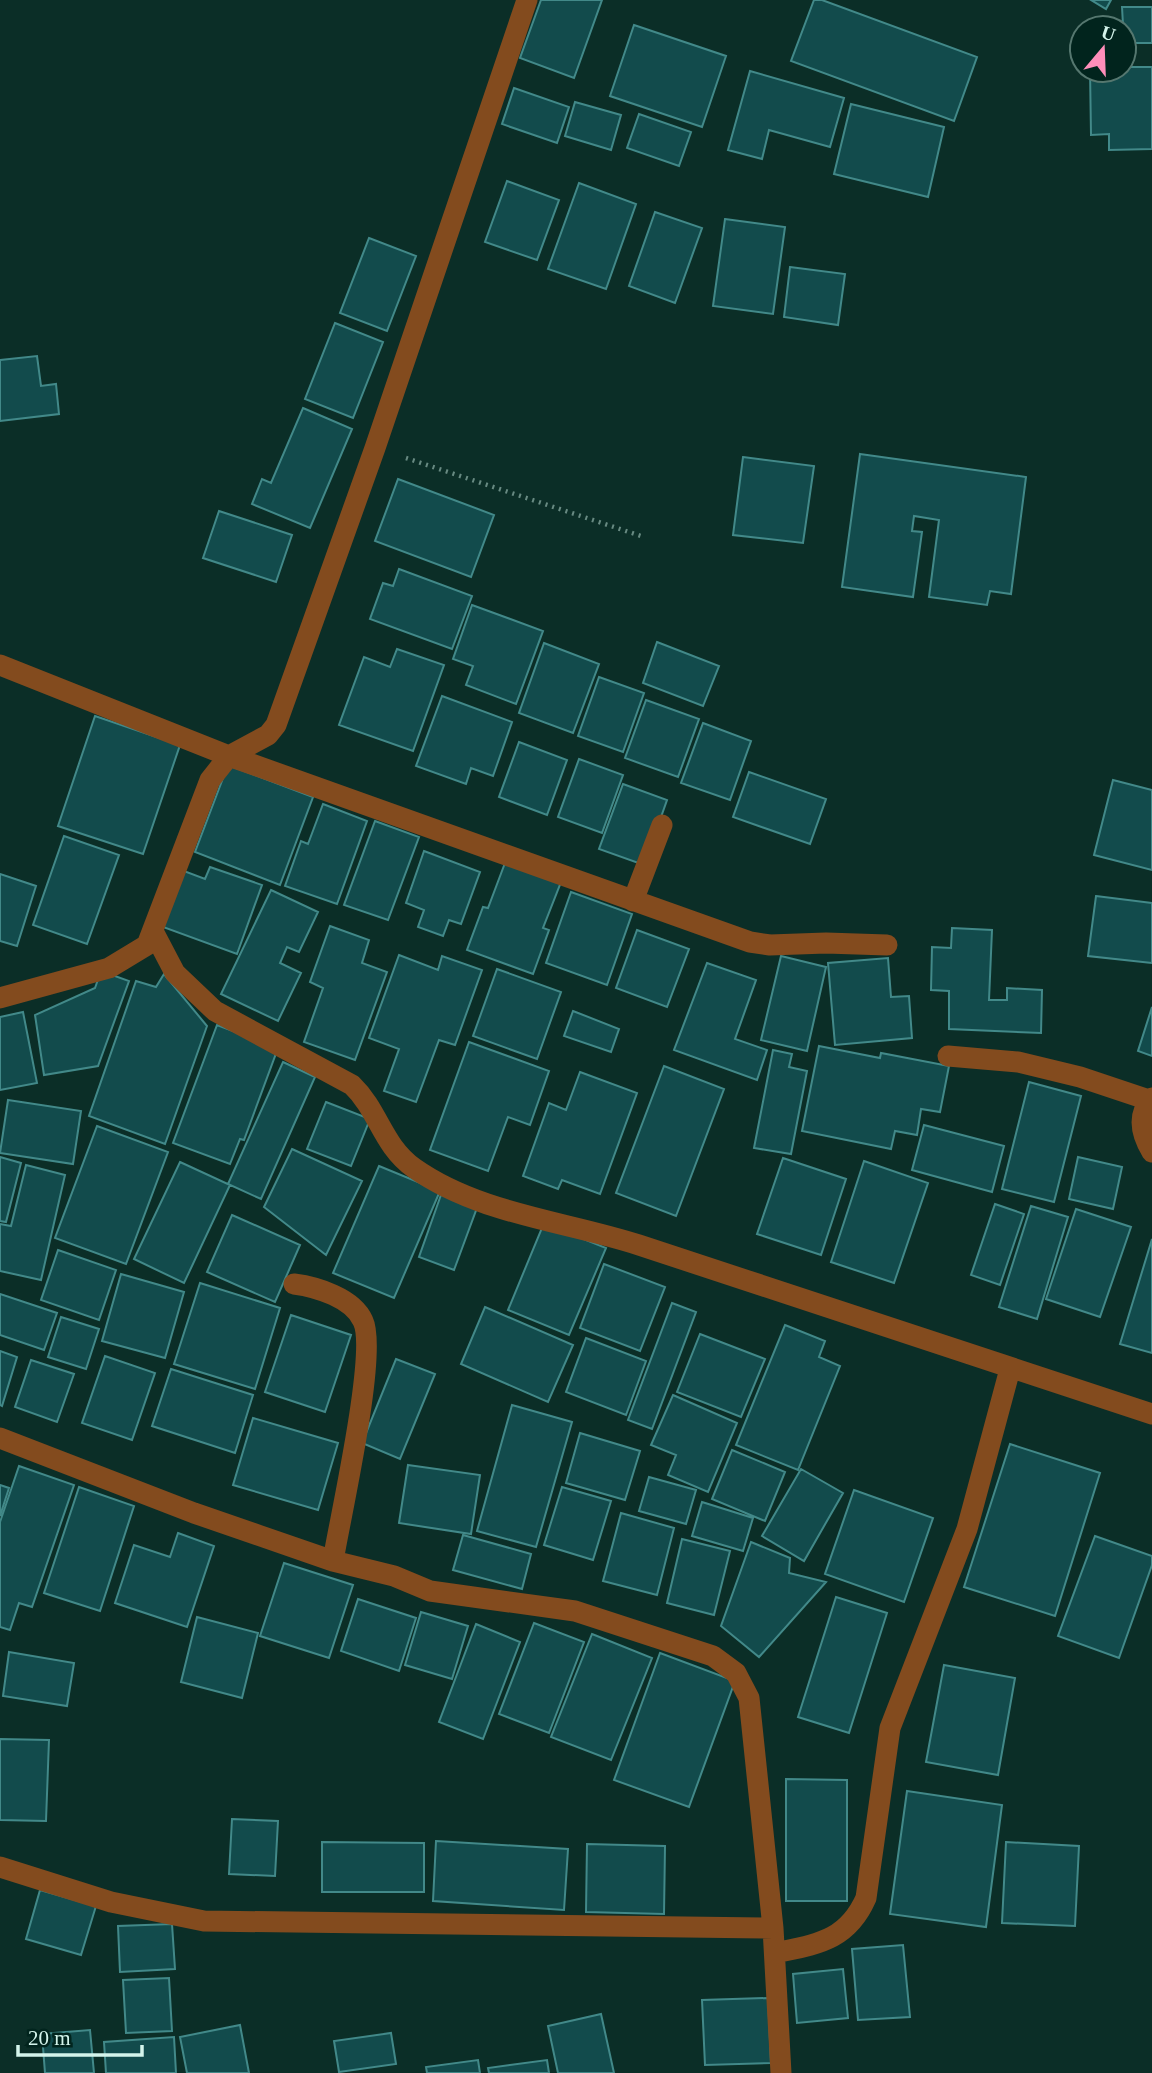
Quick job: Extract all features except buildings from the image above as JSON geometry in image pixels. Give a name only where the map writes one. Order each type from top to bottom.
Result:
[{"type":"street","points":[[0,998],[109,968],[138,953],[147,945],[205,790],[229,756],[268,734],[276,726],[375,448],[527,0]]},
{"type":"street","points":[[0,665],[229,756],[750,942],[770,945],[887,945]]},
{"type":"street","points":[[633,901],[662,825]]},
{"type":"street","points":[[153,930],[174,973],[199,998],[215,1011],[352,1085],[366,1098],[392,1150],[416,1169],[471,1199],[636,1244],[1152,1414]]},
{"type":"street","points":[[948,1056],[1018,1062],[1080,1077],[1151,1099],[1142,1115],[1142,1132],[1152,1152]]},
{"type":"street","points":[[294,1284],[323,1291],[348,1304],[362,1318],[368,1335],[365,1380],[333,1561]]},
{"type":"street","points":[[775,1953],[819,1944],[836,1934],[857,1918],[866,1898],[890,1728],[967,1529],[1010,1369]]},
{"type":"street","points":[[0,1438],[194,1513],[333,1561],[394,1576],[430,1591],[575,1611],[713,1656],[736,1673],[749,1698],[773,1928],[781,2073]]},
{"type":"street","points":[[0,1867],[111,1902],[204,1921],[773,1928]]},
{"type":"path","points":[[375,448],[641,536]]}]
